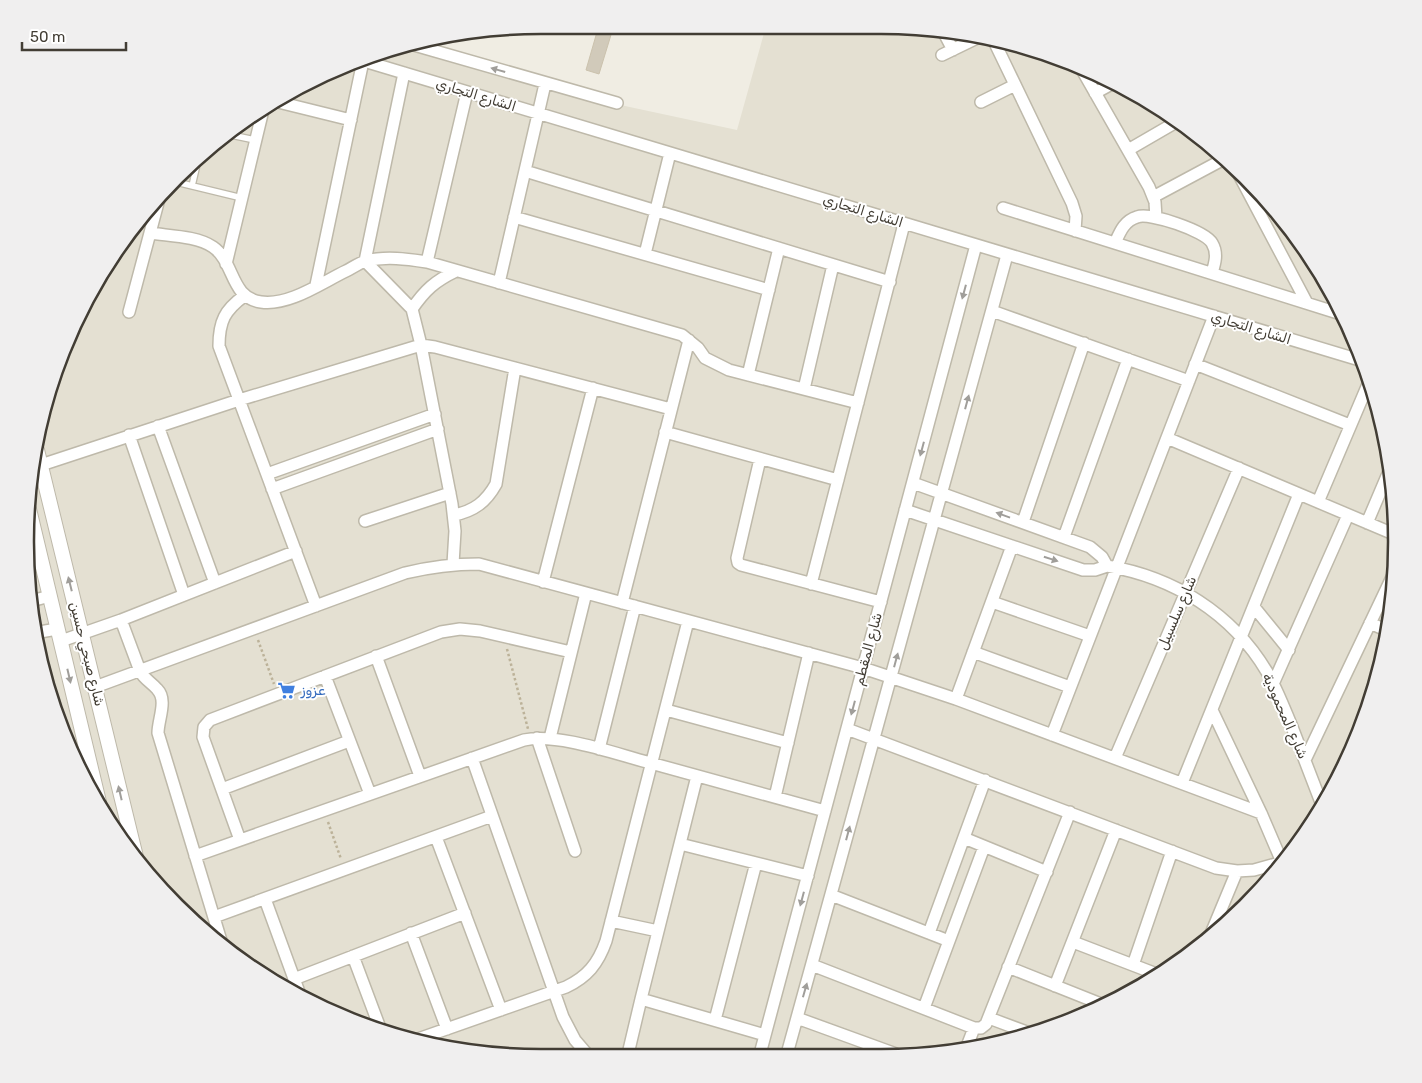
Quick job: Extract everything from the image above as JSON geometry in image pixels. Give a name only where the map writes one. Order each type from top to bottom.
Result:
[{"type":"street","points":[[947,38],[953,50]]},
{"type":"street","points":[[942,56],[969,42]]},
{"type":"street","points":[[424,48],[617,103]]},
{"type":"street","points":[[997,48],[1075,210],[1075,231]]},
{"type":"street","name":"الشارع التجاري","points":[[371,63],[1354,358]]},
{"type":"street","points":[[316,286],[362,67]]},
{"type":"street","points":[[365,261],[404,73]]},
{"type":"street","points":[[1086,77],[1153,197],[1156,218]]},
{"type":"street","points":[[499,283],[545,84]]},
{"type":"street","points":[[981,102],[1015,85]]},
{"type":"street","points":[[1095,93],[1106,87]]},
{"type":"street","points":[[427,262],[467,92]]},
{"type":"street","points":[[285,104],[351,120]]},
{"type":"street","points":[[226,264],[261,118]]},
{"type":"street","points":[[1128,150],[1171,125]]},
{"type":"street","points":[[645,254],[670,153]]},
{"type":"street","points":[[1153,197],[1218,162]]},
{"type":"street","points":[[525,171],[890,282]]},
{"type":"street","points":[[1247,190],[1307,303]]},
{"type":"street","points":[[1003,208],[1333,311]]},
{"type":"street","points":[[128,312],[155,212]]},
{"type":"street","points":[[1116,243],[1121,229],[1132,219],[1146,215],[1156,218],[1202,234],[1210,240],[1216,254],[1212,273]]},
{"type":"street","points":[[514,217],[769,290]]},
{"type":"street","points":[[811,584],[904,224]]},
{"type":"street","points":[[150,233],[204,241],[221,254],[236,285],[244,296],[258,302],[274,303],[288,299],[365,261],[393,259],[427,262],[682,335],[705,358],[716,364],[748,375],[858,403]]},
{"type":"street","name":"شارع المقطم","points":[[761,1049],[976,245]]},
{"type":"street","points":[[748,375],[779,248]]},
{"type":"street","points":[[788,1049],[1007,255]]},
{"type":"street","points":[[365,261],[412,309],[421,345],[454,515],[453,564]]},
{"type":"street","points":[[804,389],[833,265]]},
{"type":"street","points":[[412,309],[424,292],[439,279],[456,271]]},
{"type":"street","points":[[244,296],[232,305],[224,316],[219,331],[219,346],[316,606]]},
{"type":"street","points":[[992,311],[1189,381]]},
{"type":"street","points":[[1052,734],[1090,636],[1111,567],[1167,438],[1214,316]]},
{"type":"street","points":[[622,603],[689,340]]},
{"type":"street","points":[[1023,522],[1084,343]]},
{"type":"street","points":[[41,465],[239,400],[421,345],[435,347],[671,409]]},
{"type":"street","points":[[1064,537],[1128,359]]},
{"type":"street","points":[[1195,364],[1350,425]]},
{"type":"street","points":[[454,515],[467,512],[479,506],[489,496],[496,484],[515,368]]},
{"type":"street","points":[[543,582],[593,388]]},
{"type":"street","points":[[1318,502],[1365,391]]},
{"type":"street","points":[[267,474],[435,414]]},
{"type":"street","points":[[158,426],[215,583]]},
{"type":"street","points":[[272,489],[438,429]]},
{"type":"street","points":[[665,432],[838,480]]},
{"type":"street","points":[[129,435],[184,595]]},
{"type":"street","points":[[1167,438],[1388,532]]},
{"type":"street","points":[[760,459],[737,558],[738,563],[881,602]]},
{"type":"street","name":"شارع صبحي حسين","points":[[41,465],[132,842]]},
{"type":"street","name":"شارع سلسبيل","points":[[1115,758],[1239,468]]},
{"type":"street","points":[[1367,523],[1385,482]]},
{"type":"street","points":[[913,483],[1095,549],[1111,567]]},
{"type":"street","points":[[365,521],[450,493]]},
{"type":"street","points":[[1182,783],[1299,494]]},
{"type":"street","points":[[906,510],[1082,570],[1111,567]]},
{"type":"street","points":[[1274,684],[1348,515]]},
{"type":"street","name":"شارع صبحي حسين","points":[[34,531],[94,780]]},
{"type":"street","points":[[956,699],[1012,546]]},
{"type":"street","points":[[43,633],[82,633],[121,620],[296,551]]},
{"type":"street","points":[[95,687],[405,573],[453,564],[479,564],[863,668],[956,699],[1261,813]]},
{"type":"street","name":"شارع المحمودية","points":[[1111,567],[1152,577],[1186,592],[1221,617],[1242,638],[1274,684],[1319,797]]},
{"type":"street","points":[[1305,760],[1386,591]]},
{"type":"street","points":[[550,738],[586,593]]},
{"type":"street","points":[[37,599],[50,596]]},
{"type":"street","points":[[992,602],[1090,636]]},
{"type":"street","points":[[599,749],[635,606]]},
{"type":"street","points":[[1254,607],[1289,650]]},
{"type":"street","points":[[121,620],[140,671],[144,678],[157,688],[161,695],[162,704],[158,733],[219,933]]},
{"type":"street","points":[[426,1036],[554,992],[577,982],[588,974],[596,964],[602,953],[611,920],[688,621]]},
{"type":"street","points":[[1370,623],[1380,628]]},
{"type":"street","points":[[240,840],[202,737],[204,727],[210,720],[441,632],[460,629],[480,631],[571,652]]},
{"type":"street","points":[[973,652],[1070,687]]},
{"type":"street","points":[[775,797],[809,653]]},
{"type":"street","points":[[376,656],[420,776]]},
{"type":"street","points":[[325,676],[370,794]]},
{"type":"street","points":[[666,710],[788,743]]},
{"type":"street","points":[[1212,710],[1279,856]]},
{"type":"street","points":[[847,729],[1216,868],[1237,871],[1254,870],[1271,865]]},
{"type":"street","points":[[195,856],[420,776],[534,738],[550,738],[599,749],[825,811]]},
{"type":"street","points":[[534,738],[575,851]]},
{"type":"street","points":[[222,789],[349,741]]},
{"type":"street","points":[[472,758],[568,1029],[583,1049]]},
{"type":"street","points":[[629,1049],[697,776]]},
{"type":"street","points":[[929,933],[985,780]]},
{"type":"street","points":[[812,964],[974,1028],[984,1026],[989,1018],[1070,812]]},
{"type":"street","points":[[214,917],[492,816]]},
{"type":"street","points":[[1056,986],[1116,830]]},
{"type":"street","points":[[436,837],[501,1010]]},
{"type":"street","points":[[964,838],[1047,872]]},
{"type":"street","points":[[680,844],[808,876]]},
{"type":"street","points":[[924,1008],[984,846]]},
{"type":"street","points":[[1133,965],[1172,851]]},
{"type":"street","points":[[715,1020],[756,863]]},
{"type":"street","points":[[1225,914],[1237,871]]},
{"type":"street","points":[[831,895],[949,941]]},
{"type":"street","points":[[265,899],[297,986]]},
{"type":"street","points":[[294,979],[465,913]]},
{"type":"street","points":[[611,920],[658,931]]},
{"type":"street","points":[[411,933],[447,1029]]},
{"type":"street","points":[[1072,942],[1150,972]]},
{"type":"street","points":[[353,956],[378,1022]]},
{"type":"street","points":[[1008,967],[1095,1002]]},
{"type":"street","points":[[640,999],[765,1035]]},
{"type":"street","points":[[797,1018],[875,1049]]},
{"type":"street","points":[[989,1018],[1018,1030]]},
{"type":"street","points":[[969,1041],[974,1028]]},
{"type":"lane","points":[[237,135],[256,140]]},
{"type":"lane","points":[[192,186],[196,170]]},
{"type":"lane","points":[[181,183],[242,198]]},
{"type":"path","points":[[254,629],[278,694]]},
{"type":"path","points":[[503,636],[534,738]]},
{"type":"path","points":[[324,811],[345,870]]},
{"type":"shaded area","points":[[764,34],[880,34],[947,38],[1012,51],[1075,72],[1105,86],[1163,119],[1190,139],[1240,182],[1283,232],[1303,259],[1336,317],[1350,347],[1361,378],[1378,442],[1387,508],[1388,542],[1384,608],[1371,673],[1350,736],[1336,766],[1303,824],[1283,851],[1240,901],[1215,923],[1163,964],[1105,997],[1075,1011],[1012,1032],[947,1045],[914,1048],[508,1048],[475,1045],[410,1032],[347,1011],[317,997],[259,964],[232,944],[182,901],[139,851],[119,824],[86,766],[72,736],[51,673],[44,641],[38,608],[34,542],[38,475],[44,442],[51,410],[72,347],[86,317],[119,259],[139,232],[182,182],[232,139],[259,119],[317,86],[347,72],[378,61],[416,50],[555,91],[737,130]]},
{"type":"building","points":[[596,34],[611,34],[599,74],[586,70]]},
{"type":"place","name":"عزوز","points":[[287,690]]}]
